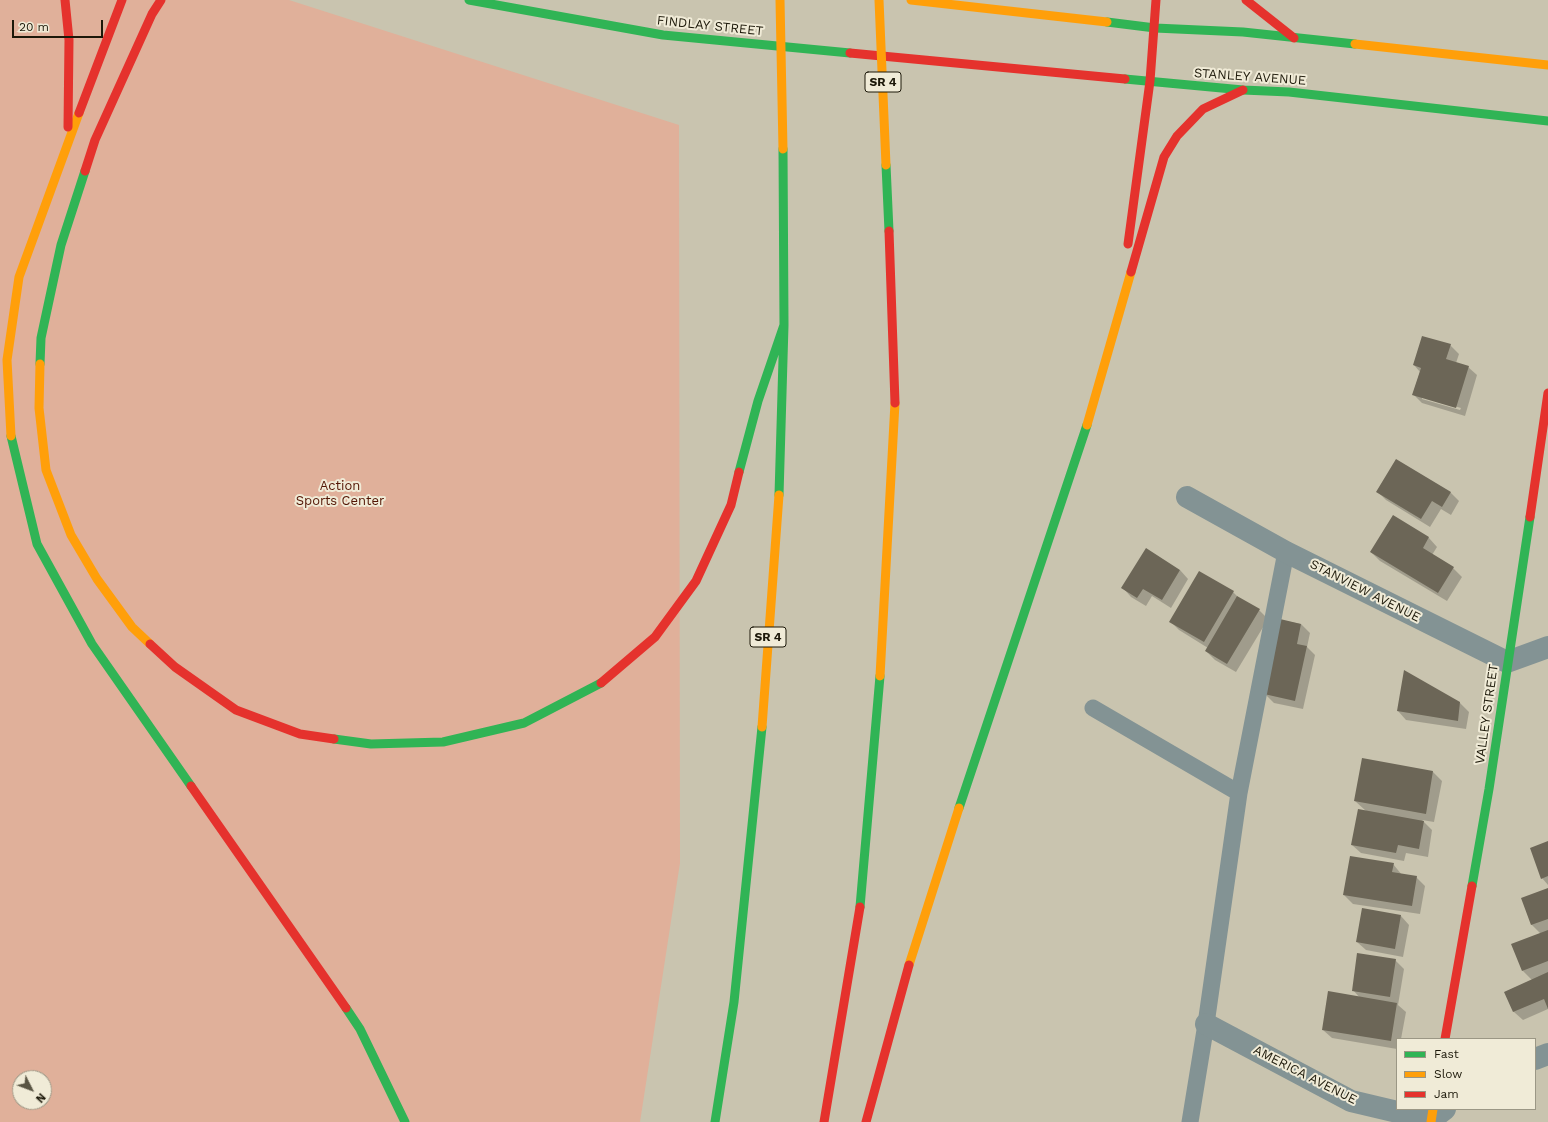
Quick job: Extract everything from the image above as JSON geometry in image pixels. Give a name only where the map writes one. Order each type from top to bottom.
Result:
[{"type":"main road","points":[[65,0],[69,40],[68,142]]},
{"type":"main road","points":[[122,0],[19,277],[7,360],[10,434],[37,544],[92,644],[360,1029],[405,1122]]},
{"type":"main road","points":[[161,0],[152,14],[95,140],[61,245],[41,338],[39,408],[46,470],[71,535],[97,579],[132,627],[175,667],[236,710],[300,734],[371,744],[443,742],[524,723],[598,685],[655,637],[696,581],[731,505],[758,401],[784,325]]},
{"type":"main road","name":"FINDLAY STREET","points":[[469,0],[663,35],[950,61]]},
{"type":"main road","name":"SR 4","points":[[715,1122],[734,1002],[763,715],[781,466],[784,325],[780,0]]},
{"type":"main road","name":"SR 4","points":[[824,1122],[860,912],[884,623],[896,392],[880,0]]},
{"type":"main road","points":[[911,0],[1155,28],[1243,32],[1548,65]]},
{"type":"main road","points":[[1117,329],[1150,82],[1156,0]]},
{"type":"main road","points":[[1246,0],[1294,38]]},
{"type":"main road","name":"STANLEY AVENUE","points":[[950,61],[1150,82],[1243,90],[1289,92],[1548,121]]},
{"type":"main road","points":[[866,1122],[901,990],[979,747],[1093,407],[1117,329],[1164,157],[1177,136],[1202,109],[1243,90]]},
{"type":"main road","name":"VALLEY STREET","points":[[1445,1038],[1489,789],[1548,393]]},
{"type":"street","name":"STANVIEW AVENUE","points":[[1187,497],[1286,552],[1507,662]]},
{"type":"street","points":[[1507,662],[1548,647]]},
{"type":"street","name":"AMERICA AVENUE","points":[[1206,1024],[1351,1101],[1396,1108]]},
{"type":"street","points":[[1536,1059],[1548,1054]]},
{"type":"street","name":"AMERICA AVENUE","points":[[1405,1110],[1435,1115]]},
{"type":"lane","points":[[1190,1122],[1206,1024],[1239,793],[1286,552]]},
{"type":"lane","points":[[1093,708],[1239,793]]},
{"type":"green space","name":"Action Sports Center","points":[[0,0],[289,0],[679,125],[680,863],[640,1122],[0,1122]]},
{"type":"building","points":[[1422,336],[1451,344],[1446,359],[1469,366],[1456,408],[1412,395],[1421,368],[1413,365]]},
{"type":"building","points":[[1396,459],[1451,492],[1442,507],[1432,501],[1421,519],[1376,492]]},
{"type":"building","points":[[1393,515],[1429,537],[1423,548],[1454,567],[1438,593],[1370,552]]},
{"type":"building","points":[[1146,548],[1180,570],[1162,600],[1143,589],[1137,598],[1121,588]]},
{"type":"building","points":[[1199,571],[1234,591],[1204,642],[1169,622]]},
{"type":"building","points":[[1237,596],[1260,609],[1227,664],[1205,651]]},
{"type":"building","points":[[1280,619],[1301,624],[1297,644],[1307,646],[1295,701],[1264,694]]},
{"type":"building","points":[[1404,670],[1460,702],[1458,721],[1397,711]]},
{"type":"building","points":[[1362,758],[1433,771],[1426,814],[1354,801]]},
{"type":"building","points":[[1358,809],[1424,821],[1419,849],[1398,845],[1396,853],[1351,845]]},
{"type":"building","points":[[1548,841],[1548,876],[1541,879],[1530,848]]},
{"type":"building","points":[[1350,856],[1394,863],[1392,872],[1417,876],[1412,906],[1343,895]]},
{"type":"building","points":[[1548,888],[1548,919],[1531,925],[1521,898]]},
{"type":"building","points":[[1362,908],[1401,915],[1395,949],[1356,942]]},
{"type":"building","points":[[1548,930],[1548,961],[1522,971],[1511,944]]},
{"type":"building","points":[[1357,953],[1396,959],[1390,997],[1352,991]]},
{"type":"building","points":[[1548,972],[1548,1009],[1544,999],[1513,1012],[1504,992]]},
{"type":"building","points":[[1328,991],[1397,1003],[1391,1041],[1322,1030]]},
{"type":"traffic: fast","points":[[469,0],[663,35],[850,53]]},
{"type":"traffic: fast","points":[[1107,22],[1155,28],[1243,32],[1355,44]]},
{"type":"traffic: fast","points":[[1125,79],[1243,90],[1289,92],[1548,121]]},
{"type":"traffic: fast","points":[[779,495],[784,325],[783,149]]},
{"type":"traffic: fast","points":[[886,165],[889,231]]},
{"type":"traffic: fast","points":[[40,364],[41,338],[61,245],[85,171]]},
{"type":"traffic: fast","points":[[739,472],[758,401],[784,325]]},
{"type":"traffic: fast","points":[[959,808],[1087,425]]},
{"type":"traffic: fast","points":[[11,436],[37,544],[92,644],[191,786]]},
{"type":"traffic: fast","points":[[1472,886],[1489,789],[1530,517]]},
{"type":"traffic: fast","points":[[860,907],[880,676]]},
{"type":"traffic: fast","points":[[334,739],[371,744],[443,742],[524,723],[601,683]]},
{"type":"traffic: fast","points":[[715,1122],[734,1002],[762,727]]},
{"type":"traffic: fast","points":[[346,1008],[360,1029],[405,1122]]},
{"type":"traffic: slow","points":[[780,0],[783,149]]},
{"type":"traffic: slow","points":[[879,0],[886,165]]},
{"type":"traffic: slow","points":[[911,0],[1107,22]]},
{"type":"traffic: slow","points":[[1355,44],[1548,65]]},
{"type":"traffic: slow","points":[[11,436],[7,360],[19,277],[79,113]]},
{"type":"traffic: slow","points":[[1087,425],[1131,272]]},
{"type":"traffic: slow","points":[[40,364],[39,408],[46,470],[71,535],[97,579],[132,627],[150,644]]},
{"type":"traffic: slow","points":[[880,676],[895,403]]},
{"type":"traffic: slow","points":[[762,727],[779,495]]},
{"type":"traffic: slow","points":[[909,965],[959,808]]},
{"type":"traffic: slow","points":[[1431,1122],[1433,1110]]},
{"type":"traffic: jam","points":[[65,0],[69,40],[68,127]]},
{"type":"traffic: jam","points":[[79,113],[122,0]]},
{"type":"traffic: jam","points":[[85,171],[95,140],[152,14],[161,0]]},
{"type":"traffic: jam","points":[[1128,244],[1150,81],[1156,0]]},
{"type":"traffic: jam","points":[[1246,0],[1294,38]]},
{"type":"traffic: jam","points":[[850,53],[1125,79]]},
{"type":"traffic: jam","points":[[1131,272],[1164,157],[1177,136],[1203,109],[1243,90]]},
{"type":"traffic: jam","points":[[889,231],[895,403]]},
{"type":"traffic: jam","points":[[1530,517],[1548,393]]},
{"type":"traffic: jam","points":[[601,683],[655,637],[696,581],[731,505],[739,472]]},
{"type":"traffic: jam","points":[[150,644],[175,667],[236,710],[300,734],[334,739]]},
{"type":"traffic: jam","points":[[191,786],[346,1008]]},
{"type":"traffic: jam","points":[[1445,1038],[1472,886]]},
{"type":"traffic: jam","points":[[824,1122],[860,907]]},
{"type":"traffic: jam","points":[[866,1122],[909,965]]}]
